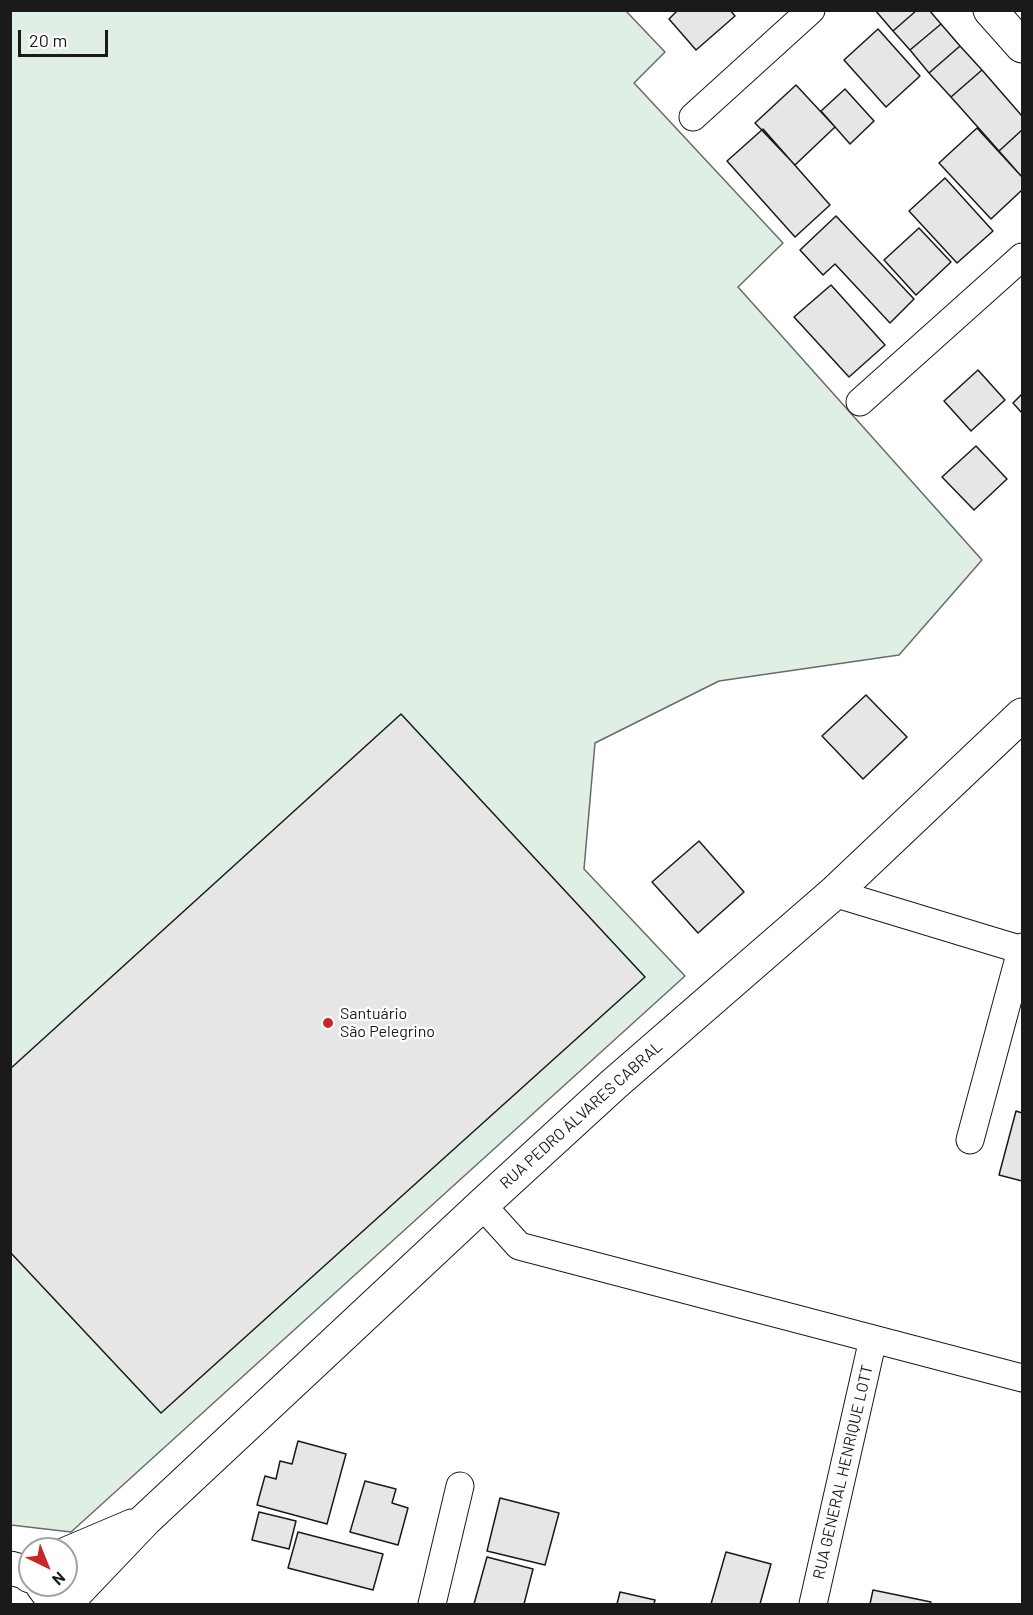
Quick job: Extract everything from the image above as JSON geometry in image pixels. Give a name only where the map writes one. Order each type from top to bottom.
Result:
[{"type":"street","points":[[693,117],[811,10]]},
{"type":"street","points":[[990,10],[1023,46]]},
{"type":"street","points":[[860,402],[1023,257]]},
{"type":"street","name":"RUA PEDRO ÁLVARES CABRAL","points":[[65,1605],[145,1520],[482,1206],[614,1084],[834,892],[1023,715]]},
{"type":"street","points":[[834,892],[1022,949],[970,1140]]},
{"type":"street","points":[[482,1206],[519,1246],[1023,1378]]},
{"type":"street","name":"RUA GENERAL HENRIQUE LOTT","points":[[813,1605],[873,1339]]},
{"type":"street","points":[[432,1605],[460,1486]]},
{"type":"street","name":"RUA PEDRO ÁLVARES CABRAL","points":[[78,1549],[145,1520]]},
{"type":"green space","points":[[11,11],[626,11],[665,52],[634,83],[783,243],[738,287],[982,560],[899,655],[719,681],[595,743],[584,869],[685,976],[71,1532],[11,1525]]},
{"type":"building","points":[[678,10],[730,10],[735,16],[696,50],[669,19]]},
{"type":"building","points":[[875,10],[917,10],[893,31]]},
{"type":"building","points":[[917,10],[929,10],[941,24],[910,50],[893,31]]},
{"type":"building","points":[[941,24],[960,46],[929,73],[910,50]]},
{"type":"building","points":[[878,29],[920,76],[886,107],[844,60]]},
{"type":"building","points":[[960,46],[982,70],[951,97],[929,73]]},
{"type":"building","points":[[982,70],[1022,116],[1022,130],[999,151],[951,97]]},
{"type":"building","points":[[796,85],[835,127],[795,165],[755,123]]},
{"type":"building","points":[[845,89],[874,121],[850,144],[821,111]]},
{"type":"building","points":[[977,128],[1022,177],[1022,190],[991,219],[939,163]]},
{"type":"building","points":[[763,129],[830,205],[795,237],[727,161]]},
{"type":"building","points":[[1022,130],[1022,177],[999,151]]},
{"type":"building","points":[[945,178],[993,231],[957,263],[909,211]]},
{"type":"building","points":[[836,216],[914,299],[890,323],[835,264],[823,275],[800,250]]},
{"type":"building","points":[[919,228],[951,262],[916,295],[884,260]]},
{"type":"building","points":[[831,285],[885,345],[849,377],[794,317]]},
{"type":"building","points":[[978,370],[1005,400],[971,431],[944,401]]},
{"type":"building","points":[[1022,394],[1022,413],[1013,403]]},
{"type":"building","points":[[976,446],[1007,479],[974,510],[942,477]]},
{"type":"building","points":[[866,695],[907,737],[863,779],[822,736]]},
{"type":"building","name":"Santuário São Pelegrino","points":[[401,714],[645,977],[161,1413],[10,1252],[10,1069]]},
{"type":"building","points":[[699,841],[744,892],[698,933],[652,882]]},
{"type":"building","points":[[1016,1111],[1022,1113],[1022,1181],[999,1175]]},
{"type":"building","points":[[298,1441],[346,1454],[327,1524],[257,1505],[265,1476],[276,1479],[280,1461],[292,1464]]},
{"type":"building","points":[[365,1481],[396,1489],[392,1503],[408,1508],[398,1545],[350,1532]]},
{"type":"building","points":[[500,1498],[559,1513],[545,1565],[487,1551]]},
{"type":"building","points":[[259,1512],[296,1521],[289,1549],[252,1540]]},
{"type":"building","points":[[298,1532],[383,1554],[373,1590],[288,1568]]},
{"type":"building","points":[[726,1552],[771,1564],[760,1604],[711,1604]]},
{"type":"building","points":[[487,1557],[533,1569],[524,1604],[474,1604]]},
{"type":"building","points":[[873,1590],[931,1602],[930,1604],[870,1604]]},
{"type":"building","points":[[620,1592],[655,1600],[654,1604],[617,1604]]},
{"type":"place","name":"Santuário São Pelegrino","points":[[328,1023]]}]
